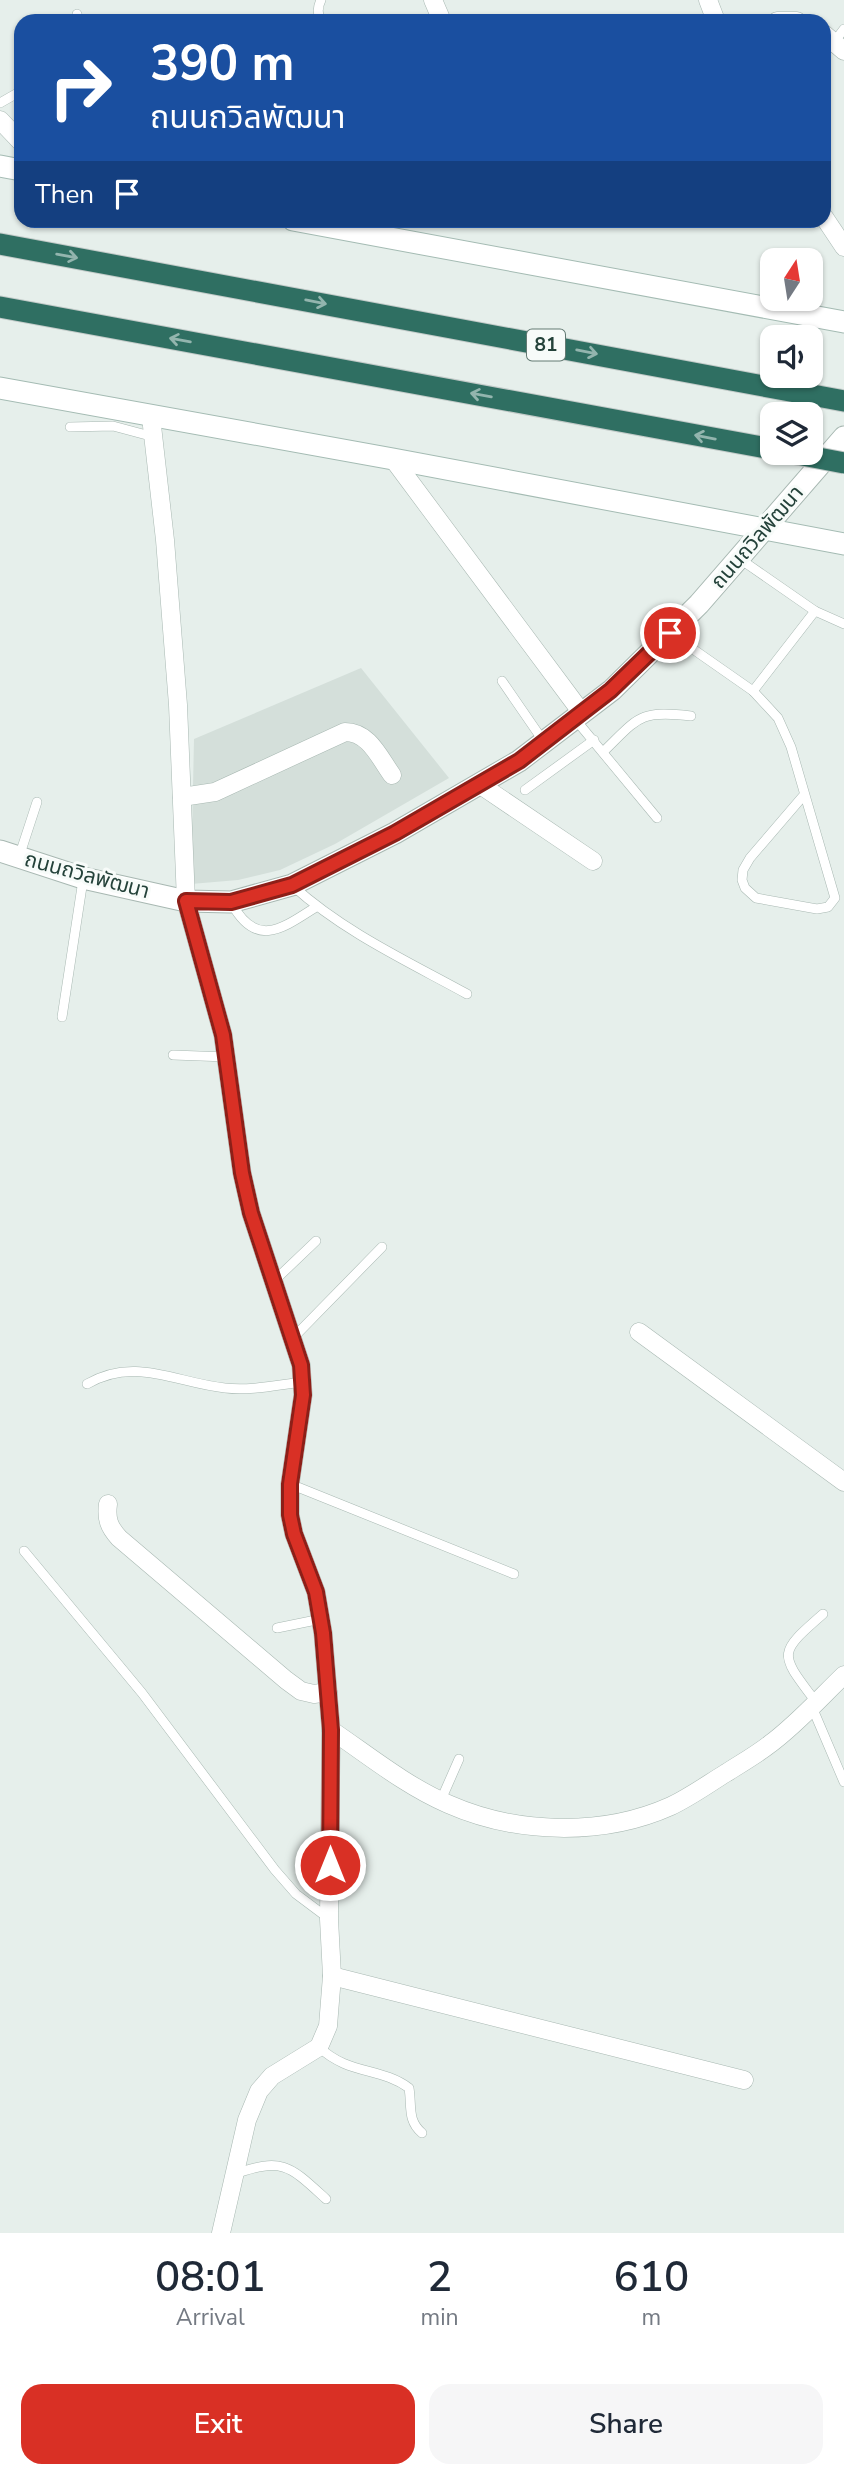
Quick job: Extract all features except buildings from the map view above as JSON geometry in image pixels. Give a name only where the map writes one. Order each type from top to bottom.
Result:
[{"type":"highway","name":"81","points":[[0,244],[844,401]]},
{"type":"highway","points":[[0,307],[760,447]]},
{"type":"highway","points":[[823,459],[844,463]]},
{"type":"main road","points":[[336,228],[844,322]]},
{"type":"main road","points":[[0,388],[153,427],[393,458],[844,544]]},
{"type":"main road","name":"ถนนถวิลพัฒนา","points":[[10,854],[83,878],[186,901],[231,902],[292,885],[395,833],[519,761],[611,690],[670,633],[844,437]]},
{"type":"street","points":[[0,120],[14,135]]},
{"type":"street","points":[[831,228],[844,247]]},
{"type":"street","points":[[153,427],[178,705],[186,901],[228,1057],[242,1173],[251,1213],[301,1365],[301,1416],[290,1484],[290,1515],[294,1534],[316,1592],[331,1730],[329,1919],[332,1976],[329,2017],[318,2047],[272,2076],[259,2091],[252,2105],[221,2233]]},
{"type":"street","points":[[393,458],[578,716]]},
{"type":"street","points":[[182,797],[215,792],[345,733],[356,732],[365,737],[392,775]]},
{"type":"street","points":[[479,784],[593,861]]},
{"type":"street","points":[[639,1332],[844,1482]]},
{"type":"street","points":[[108,1504],[107,1514],[113,1531],[181,1591],[294,1686],[314,1694],[328,1692]]},
{"type":"street","points":[[331,1730],[419,1789],[477,1815],[550,1828],[596,1826],[671,1806],[742,1763],[769,1745],[844,1675]]},
{"type":"street","points":[[332,1976],[744,2080]]},
{"type":"lane","points":[[70,426],[153,427]]},
{"type":"lane","points":[[738,558],[815,611],[844,624]]},
{"type":"lane","points":[[753,691],[815,611]]},
{"type":"lane","points":[[670,633],[753,691],[778,718],[791,747],[835,898],[828,907],[817,909],[756,898],[745,888],[742,880],[750,858],[804,795]]},
{"type":"lane","points":[[502,681],[544,742]]},
{"type":"lane","points":[[603,752],[633,722],[644,715],[660,713],[691,716]]},
{"type":"lane","points":[[578,716],[603,752],[657,818]]},
{"type":"lane","points":[[525,790],[594,740]]},
{"type":"lane","points":[[10,854],[37,802]]},
{"type":"lane","points":[[62,1017],[83,878]]},
{"type":"lane","points":[[292,885],[345,928],[467,994]]},
{"type":"lane","points":[[231,902],[239,917],[249,926],[266,931],[280,929],[316,906]]},
{"type":"lane","points":[[173,1055],[228,1057]]},
{"type":"lane","points":[[274,1281],[316,1241]]},
{"type":"lane","points":[[293,1338],[382,1247]]},
{"type":"lane","points":[[87,1384],[114,1371],[149,1371],[226,1389],[302,1382]]},
{"type":"lane","points":[[290,1484],[514,1574]]},
{"type":"lane","points":[[24,1551],[142,1693],[275,1870],[302,1899],[329,1919]]},
{"type":"lane","points":[[823,1614],[792,1640],[788,1649],[789,1661],[814,1704],[844,1782]]},
{"type":"lane","points":[[276,1628],[321,1619]]},
{"type":"lane","points":[[441,1800],[459,1759]]},
{"type":"lane","points":[[318,2047],[337,2062],[399,2080],[410,2088],[411,2118],[422,2133]]},
{"type":"lane","points":[[235,2175],[260,2165],[280,2166],[292,2171],[326,2199]]},
{"type":"shaded area","points":[[361,668],[449,778],[335,844],[280,870],[238,880],[191,884],[194,739]]},
{"type":"route","points":[[330,1865],[331,1730],[323,1633],[316,1592],[294,1534],[290,1515],[290,1484],[303,1395],[301,1365],[251,1213],[242,1173],[228,1057],[186,901],[231,902],[292,885],[395,833],[519,761],[611,690],[670,633]]}]
